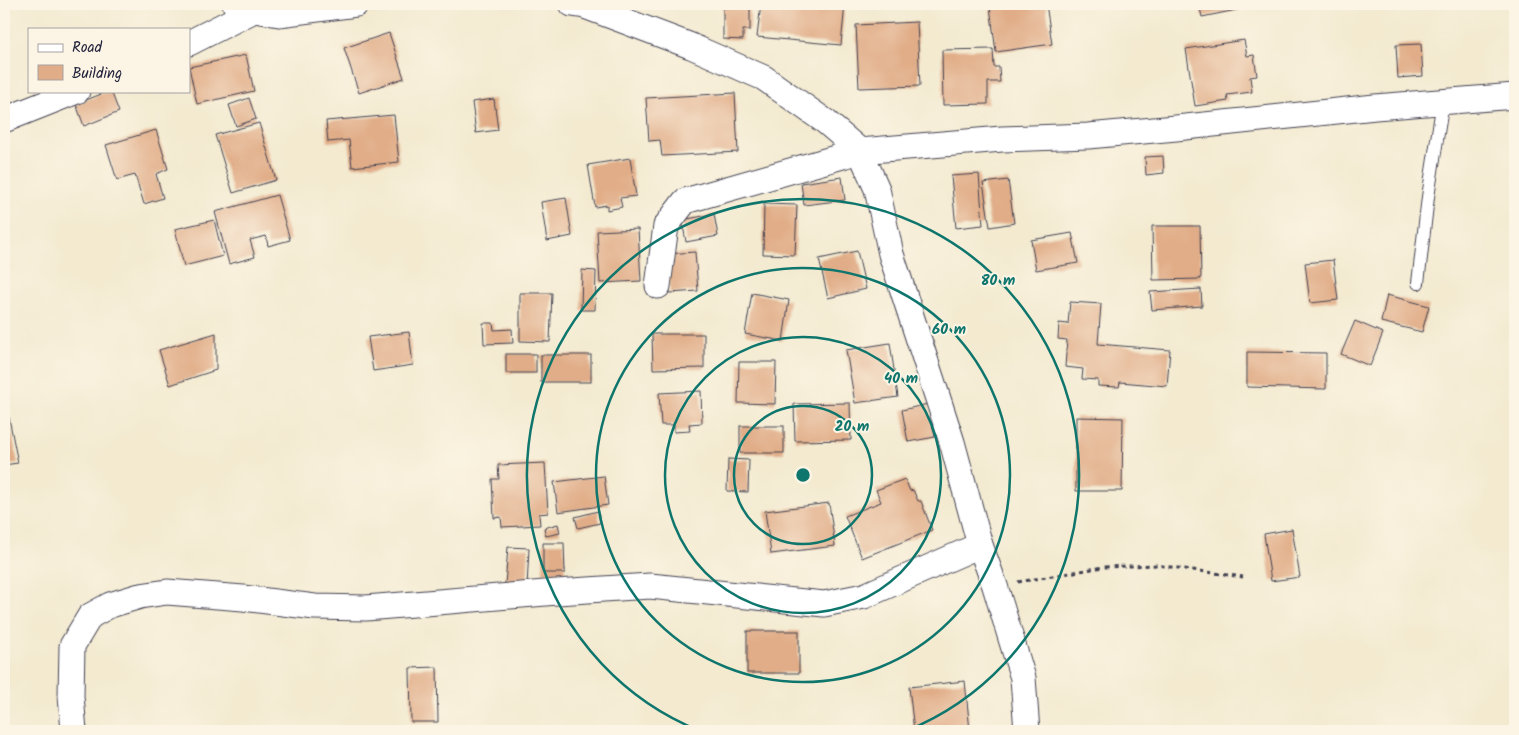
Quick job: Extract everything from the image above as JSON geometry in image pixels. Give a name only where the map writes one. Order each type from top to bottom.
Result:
[{"type":"street","points":[[190,42],[245,7],[279,14],[356,4]]},
{"type":"street","points":[[572,4],[585,6],[691,46],[764,78],[826,122],[860,151],[876,189],[891,254],[952,442],[980,545],[995,586],[1023,678],[1027,731]]},
{"type":"street","points":[[4,120],[74,92]]},
{"type":"street","points":[[658,286],[666,226],[685,201],[860,151],[1002,139],[1088,136],[1515,96]]},
{"type":"street","points":[[74,731],[71,696],[72,646],[90,616],[110,605],[140,596],[167,592],[243,598],[315,607],[366,608],[650,586],[824,604],[864,596],[980,545]]},
{"type":"lane","points":[[1418,283],[1428,197],[1443,102]]},
{"type":"path","points":[[995,586],[1103,567],[1156,565],[1243,577]]},
{"type":"building","points":[[723,4],[750,4],[750,30],[743,30],[743,40],[723,39]]},
{"type":"building","points":[[761,4],[845,4],[841,45],[757,37]]},
{"type":"building","points":[[1012,4],[1046,4],[1052,44],[996,52],[990,7]]},
{"type":"building","points":[[1199,4],[1261,4],[1261,5],[1202,17]]},
{"type":"building","points":[[917,22],[920,86],[859,88],[856,25]]},
{"type":"building","points":[[389,33],[404,78],[359,93],[344,48]]},
{"type":"building","points":[[1244,40],[1247,56],[1254,55],[1257,76],[1250,77],[1252,92],[1227,95],[1228,101],[1195,106],[1186,49]]},
{"type":"building","points":[[1421,44],[1423,76],[1398,78],[1396,45]]},
{"type":"building","points":[[993,49],[994,67],[999,67],[1000,82],[988,82],[988,104],[943,105],[942,50]]},
{"type":"building","points":[[246,55],[254,91],[197,104],[190,67]]},
{"type":"building","points":[[106,92],[111,92],[119,112],[84,126],[76,104]]},
{"type":"building","points":[[735,93],[738,152],[662,156],[660,140],[649,141],[646,98]]},
{"type":"building","points":[[249,98],[256,119],[236,126],[229,105]]},
{"type":"building","points":[[494,99],[498,130],[476,133],[472,102]]},
{"type":"building","points":[[394,115],[399,162],[352,167],[349,140],[328,142],[326,121]]},
{"type":"building","points":[[259,123],[276,180],[233,193],[215,135]]},
{"type":"building","points":[[156,130],[168,169],[156,174],[163,198],[144,204],[135,175],[117,180],[106,145]]},
{"type":"building","points":[[1163,156],[1164,173],[1146,175],[1145,157]]},
{"type":"building","points":[[630,158],[636,196],[620,198],[622,207],[607,210],[607,205],[595,207],[588,165]]},
{"type":"building","points":[[979,174],[983,225],[956,228],[951,176]]},
{"type":"building","points":[[842,177],[845,200],[804,205],[801,183]]},
{"type":"building","points":[[1008,180],[1014,223],[990,227],[983,183]]},
{"type":"building","points":[[277,195],[290,240],[268,246],[266,236],[250,240],[255,257],[229,264],[215,212]]},
{"type":"building","points":[[566,198],[572,236],[547,241],[541,202]]},
{"type":"building","points":[[764,204],[797,205],[795,255],[763,254]]},
{"type":"building","points":[[714,214],[718,236],[686,242],[682,220]]},
{"type":"building","points":[[214,220],[223,256],[184,266],[175,229]]},
{"type":"building","points":[[1152,226],[1200,226],[1201,279],[1153,280]]},
{"type":"building","points":[[638,229],[641,281],[600,283],[597,231]]},
{"type":"building","points":[[1072,233],[1078,263],[1036,270],[1031,240]]},
{"type":"building","points":[[857,251],[866,289],[828,298],[819,259]]},
{"type":"building","points":[[695,252],[698,291],[670,293],[667,254]]},
{"type":"building","points":[[1333,260],[1338,300],[1310,303],[1305,263]]},
{"type":"building","points":[[582,270],[596,271],[595,310],[581,310]]},
{"type":"building","points":[[1201,289],[1202,306],[1152,310],[1150,292]]},
{"type":"building","points":[[520,293],[552,293],[550,342],[520,341]]},
{"type":"building","points":[[752,293],[789,300],[783,341],[745,334]]},
{"type":"building","points":[[1387,295],[1429,306],[1422,332],[1381,322]]},
{"type":"building","points":[[1070,302],[1101,304],[1098,344],[1170,350],[1167,386],[1120,382],[1119,387],[1098,386],[1098,380],[1082,379],[1083,369],[1065,367],[1067,340],[1058,339],[1059,323],[1068,324]]},
{"type":"building","points":[[1355,321],[1383,333],[1370,366],[1341,354]]},
{"type":"building","points":[[483,323],[493,323],[494,330],[512,329],[513,343],[484,344]]},
{"type":"building","points":[[409,332],[413,365],[373,371],[368,337]]},
{"type":"building","points":[[216,333],[216,370],[170,385],[159,350]]},
{"type":"building","points":[[652,334],[704,334],[704,368],[653,369]]},
{"type":"building","points":[[890,343],[898,397],[855,403],[846,350]]},
{"type":"building","points":[[1247,352],[1326,353],[1326,389],[1247,387]]},
{"type":"building","points":[[506,354],[536,354],[536,373],[506,373]]},
{"type":"building","points":[[541,355],[591,355],[591,382],[541,382]]},
{"type":"building","points":[[739,362],[776,362],[775,404],[738,403]]},
{"type":"building","points":[[701,391],[702,423],[689,424],[690,431],[674,432],[674,425],[661,425],[659,393]]},
{"type":"building","points":[[850,403],[851,440],[795,441],[794,404]]},
{"type":"building","points":[[928,404],[935,437],[908,442],[902,410]]},
{"type":"building","points":[[7,408],[18,463],[4,465],[4,409]]},
{"type":"building","points":[[1076,417],[1123,418],[1122,491],[1076,491]]},
{"type":"building","points":[[740,426],[784,426],[784,453],[740,453]]},
{"type":"building","points":[[728,459],[749,460],[748,492],[727,491]]},
{"type":"building","points":[[545,463],[548,513],[539,514],[540,525],[502,527],[501,517],[494,518],[492,479],[499,479],[498,465]]},
{"type":"building","points":[[604,476],[608,505],[558,512],[554,482]]},
{"type":"building","points":[[905,479],[910,491],[913,490],[918,501],[921,501],[932,530],[862,558],[845,516],[881,502],[876,490]]},
{"type":"building","points":[[829,503],[835,546],[771,554],[765,511]]},
{"type":"building","points":[[598,511],[600,523],[578,528],[575,517]]},
{"type":"building","points":[[558,524],[560,533],[546,536],[544,528]]},
{"type":"building","points":[[1292,529],[1300,577],[1271,581],[1264,534]]},
{"type":"building","points":[[543,543],[564,543],[565,573],[543,573]]},
{"type":"building","points":[[508,547],[529,548],[527,587],[505,585]]},
{"type":"building","points":[[747,631],[799,631],[799,673],[747,673]]},
{"type":"building","points":[[437,667],[438,722],[411,722],[410,668]]},
{"type":"building","points":[[965,681],[970,731],[914,731],[909,687]]}]
